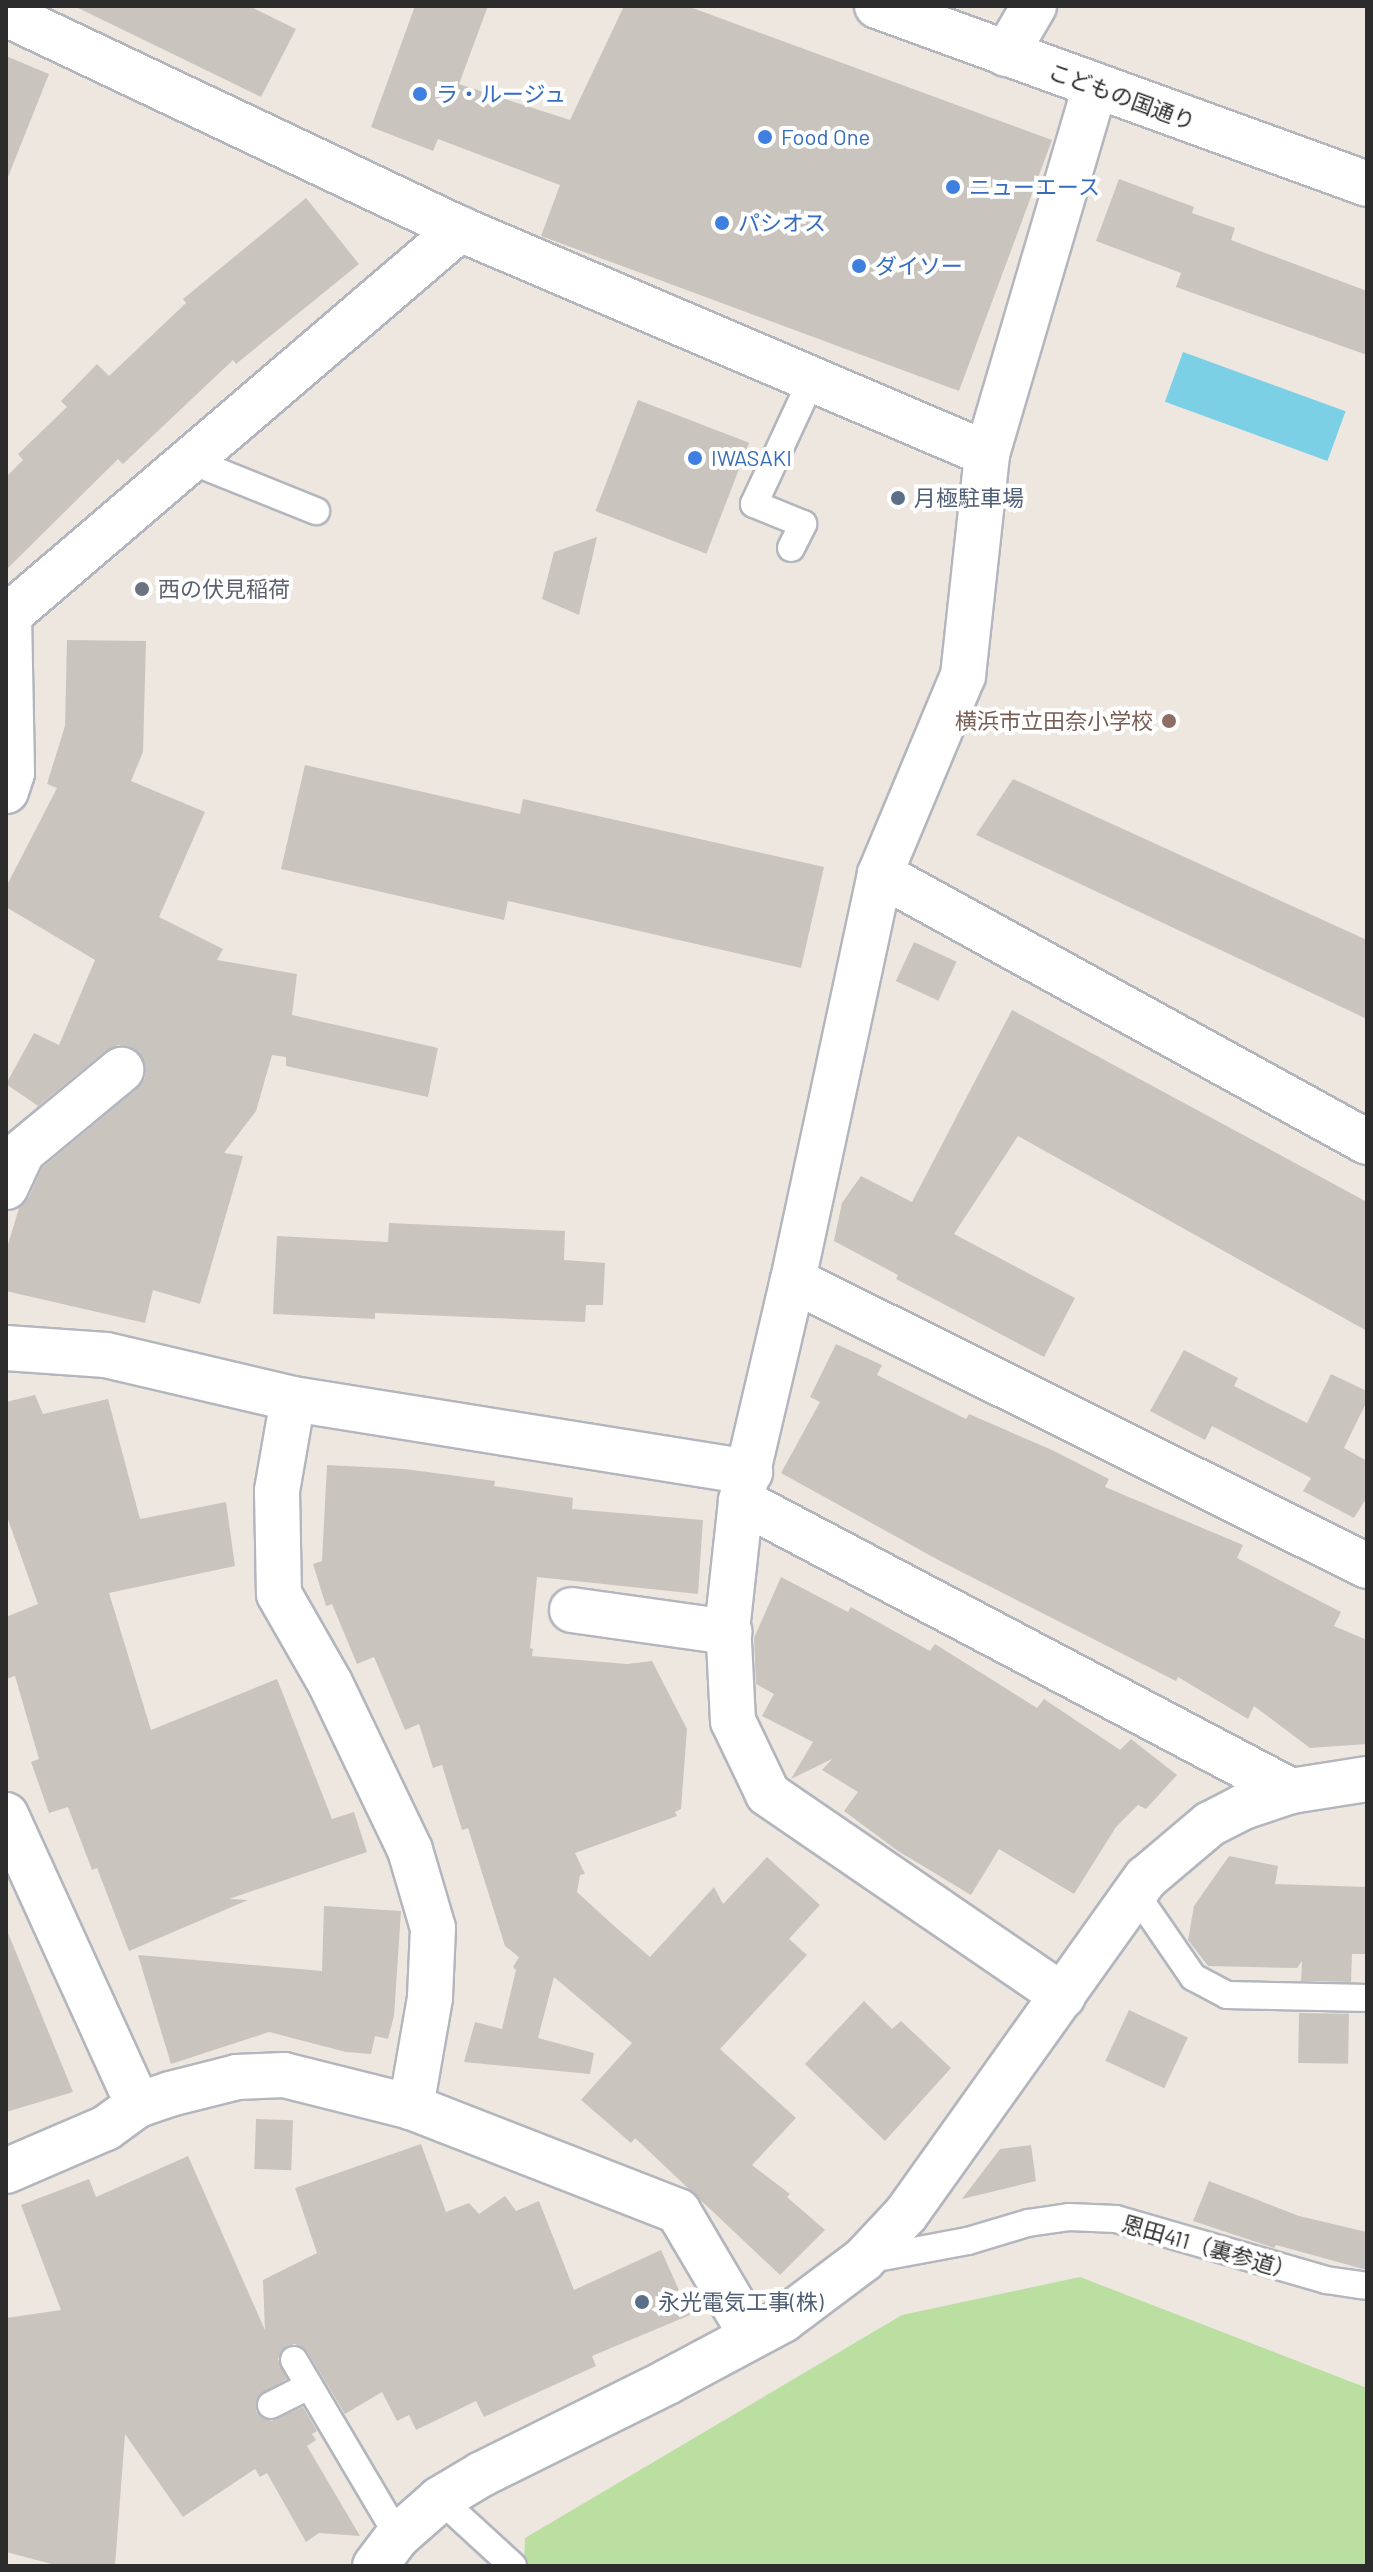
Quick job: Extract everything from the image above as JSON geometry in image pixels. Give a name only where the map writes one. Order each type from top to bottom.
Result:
[{"type":"street","name":"こどもの国通り","points":[[877,6],[1367,184]]},
{"type":"street","points":[[1006,54],[1034,6]]},
{"type":"street","points":[[6,14],[460,229],[987,454]]},
{"type":"street","points":[[1063,1996],[768,1794],[733,1721],[729,1632],[746,1486],[880,874],[963,676],[987,454],[1095,87]]},
{"type":"street","points":[[6,791],[12,773],[8,612],[460,229]]},
{"type":"street","points":[[880,874],[1367,1142]]},
{"type":"street","points":[[6,1187],[17,1137],[121,1070]]},
{"type":"street","points":[[793,1280],[1367,1566]]},
{"type":"street","points":[[6,1348],[106,1355],[293,1399],[746,1486],[1291,1791]]},
{"type":"street","points":[[293,1399],[277,1491],[279,1594],[330,1683],[410,1850],[433,1928],[430,1998],[411,2107]]},
{"type":"street","points":[[572,1610],[729,1632]]},
{"type":"street","points":[[386,2551],[440,2499],[482,2474],[783,2320],[863,2260],[906,2214],[1146,1878],[1210,1824],[1243,1807],[1291,1791],[1367,1779]]},
{"type":"street","points":[[6,1815],[138,2105]]},
{"type":"street","points":[[6,2171],[106,2128],[138,2105],[189,2088],[237,2077],[284,2075],[411,2107],[678,2211],[752,2336]]},
{"type":"lane","points":[[791,548],[803,524],[754,504],[812,379]]},
{"type":"lane","points":[[189,460],[316,511]]},
{"type":"lane","points":[[1136,1894],[1193,1977],[1227,1995],[1367,1998]]},
{"type":"lane","name":"恩田411（裏参道）","points":[[863,2260],[968,2241],[1028,2223],[1069,2217],[1116,2219],[1326,2280],[1367,2286]]},
{"type":"lane","points":[[294,2360],[386,2551]]},
{"type":"lane","points":[[271,2405],[309,2386]]},
{"type":"lane","points":[[440,2499],[513,2566]]},
{"type":"green space","points":[[1080,2277],[1367,2388],[1367,2566],[524,2566],[525,2538],[902,2315]]},
{"type":"water","points":[[1183,352],[1346,411],[1327,461],[1165,402]]},
{"type":"building","points":[[74,6],[249,6],[296,29],[261,97]]},
{"type":"building","points":[[415,6],[488,6],[459,84],[570,120],[624,6],[687,6],[1052,140],[959,391],[541,236],[560,185],[438,139],[433,151],[371,127]]},
{"type":"building","points":[[6,56],[49,74],[8,177],[6,177]]},
{"type":"building","points":[[1119,179],[1194,207],[1192,213],[1235,228],[1231,240],[1367,291],[1367,355],[1176,287],[1181,273],[1096,241]]},
{"type":"building","points":[[306,198],[359,264],[236,364],[233,360],[123,464],[118,459],[6,570],[6,477],[23,460],[18,454],[67,407],[61,401],[97,364],[109,376],[186,303],[183,299]]},
{"type":"building","points":[[638,400],[749,443],[706,554],[595,511]]},
{"type":"building","points":[[597,537],[579,615],[542,599],[554,552]]},
{"type":"building","points":[[67,640],[146,641],[143,752],[131,781],[205,812],[159,917],[223,949],[217,960],[297,974],[292,1015],[438,1048],[428,1097],[286,1066],[286,1057],[272,1055],[256,1111],[224,1153],[243,1156],[200,1304],[153,1290],[145,1323],[6,1291],[6,1251],[19,1208],[29,1197],[42,1168],[137,1089],[145,1078],[145,1065],[140,1054],[130,1047],[118,1045],[105,1051],[38,1106],[6,1084],[34,1033],[59,1045],[95,960],[6,907],[6,887],[57,788],[47,784],[65,726]]},
{"type":"building","points":[[305,765],[520,814],[523,799],[824,867],[801,968],[508,901],[504,920],[281,869]]},
{"type":"building","points":[[1013,779],[1367,940],[1367,1019],[976,835]]},
{"type":"building","points":[[914,942],[957,962],[938,1001],[896,981]]},
{"type":"building","points":[[1012,1010],[1367,1202],[1367,1331],[1018,1136],[954,1234],[1075,1298],[1044,1357],[896,1279],[898,1275],[834,1241],[842,1203],[861,1176],[912,1202]]},
{"type":"building","points":[[389,1223],[565,1231],[564,1260],[605,1263],[603,1305],[586,1305],[585,1322],[375,1313],[375,1319],[273,1314],[277,1236],[388,1242]]},
{"type":"building","points":[[836,1344],[882,1365],[877,1375],[966,1419],[969,1414],[1052,1450],[1109,1479],[1105,1487],[1243,1545],[1237,1558],[1341,1612],[1334,1626],[1367,1640],[1367,1744],[1310,1748],[1254,1706],[1248,1719],[1178,1677],[1176,1681],[942,1562],[781,1473],[820,1402],[810,1397]]},
{"type":"building","points":[[1184,1350],[1238,1378],[1234,1386],[1307,1423],[1331,1374],[1367,1391],[1367,1401],[1344,1448],[1367,1461],[1367,1497],[1354,1518],[1303,1491],[1311,1478],[1212,1426],[1205,1440],[1150,1411]]},
{"type":"building","points":[[35,1395],[43,1414],[108,1399],[140,1519],[226,1502],[235,1566],[109,1593],[151,1730],[277,1679],[332,1819],[354,1812],[367,1852],[229,1899],[248,1900],[129,1951],[97,1868],[92,1870],[68,1807],[49,1813],[31,1762],[39,1759],[15,1676],[6,1679],[6,1617],[38,1604],[6,1514],[6,1402]]},
{"type":"building","points":[[327,1465],[405,1469],[495,1481],[494,1486],[573,1498],[572,1509],[703,1520],[698,1594],[537,1577],[530,1648],[533,1649],[532,1656],[627,1664],[652,1661],[687,1729],[681,1809],[675,1812],[677,1816],[575,1853],[585,1874],[580,1875],[577,1892],[612,1924],[650,1957],[714,1887],[723,1904],[767,1857],[820,1905],[789,1939],[807,1955],[720,2049],[796,2118],[752,2165],[790,2194],[787,2197],[825,2230],[780,2275],[635,2138],[631,2143],[581,2100],[632,2043],[554,1977],[538,2038],[594,2053],[590,2074],[464,2062],[475,2022],[502,2029],[516,1970],[513,1967],[519,1957],[505,1946],[468,1828],[462,1830],[442,1765],[433,1768],[419,1724],[405,1730],[374,1657],[357,1664],[332,1604],[326,1606],[313,1564],[322,1561]]},
{"type":"building","points":[[781,1577],[848,1612],[851,1607],[930,1651],[935,1644],[1037,1708],[1044,1699],[1120,1750],[1131,1739],[1177,1775],[1146,1809],[1138,1805],[1116,1827],[1074,1894],[999,1849],[971,1895],[898,1851],[844,1811],[858,1792],[822,1770],[832,1759],[791,1779],[813,1742],[762,1716],[774,1694],[756,1684],[754,1638]]},
{"type":"building","points":[[1229,1856],[1278,1866],[1275,1884],[1367,1887],[1367,1954],[1352,1954],[1351,1982],[1301,1981],[1302,1961],[1297,1968],[1208,1966],[1188,1940],[1194,1906]]},
{"type":"building","points":[[324,1906],[401,1911],[394,2016],[388,2039],[375,2036],[371,2054],[346,2052],[269,2032],[171,2064],[138,1955],[322,1971]]},
{"type":"building","points":[[6,1928],[73,2092],[6,2112]]},
{"type":"building","points":[[864,2001],[892,2029],[901,2021],[951,2068],[885,2141],[805,2064]]},
{"type":"building","points":[[1129,2010],[1188,2037],[1164,2088],[1105,2061]]},
{"type":"building","points":[[1299,2013],[1349,2014],[1348,2064],[1298,2063]]},
{"type":"building","points":[[256,2119],[293,2120],[291,2170],[254,2169]]},
{"type":"building","points":[[421,2144],[446,2212],[469,2203],[479,2214],[505,2196],[516,2211],[539,2201],[574,2290],[661,2250],[690,2315],[592,2356],[596,2366],[484,2417],[476,2401],[416,2430],[409,2415],[397,2421],[382,2392],[345,2414],[307,2351],[295,2344],[287,2346],[278,2359],[287,2379],[258,2396],[256,2411],[271,2421],[303,2407],[317,2431],[312,2434],[316,2440],[307,2446],[360,2536],[319,2533],[306,2542],[267,2473],[260,2477],[255,2469],[183,2517],[125,2434],[115,2566],[59,2566],[6,2552],[6,2318],[61,2310],[21,2205],[89,2179],[96,2197],[188,2156],[265,2330],[263,2280],[317,2253],[295,2188]]},
{"type":"building","points":[[1031,2145],[1036,2181],[962,2199],[1000,2149]]},
{"type":"building","points":[[1209,2181],[1299,2216],[1367,2232],[1367,2270],[1276,2245],[1274,2248],[1193,2221]]},
{"type":"place","name":"ラ・ルージュ","points":[[420,94]]},
{"type":"place","name":"Food One","points":[[765,137]]},
{"type":"place","name":"ニューエース","points":[[953,187]]},
{"type":"place","name":"パシオス","points":[[722,223]]},
{"type":"place","name":"ダイソー","points":[[859,266]]},
{"type":"place","name":"IWASAKI","points":[[695,458]]},
{"type":"place","name":"月極駐車場","points":[[898,498]]},
{"type":"place","name":"西の伏見稲荷","points":[[142,589]]},
{"type":"place","name":"横浜市立田奈小学校","points":[[1169,721]]},
{"type":"place","name":"永光電気工事(株)","points":[[642,2302]]}]
